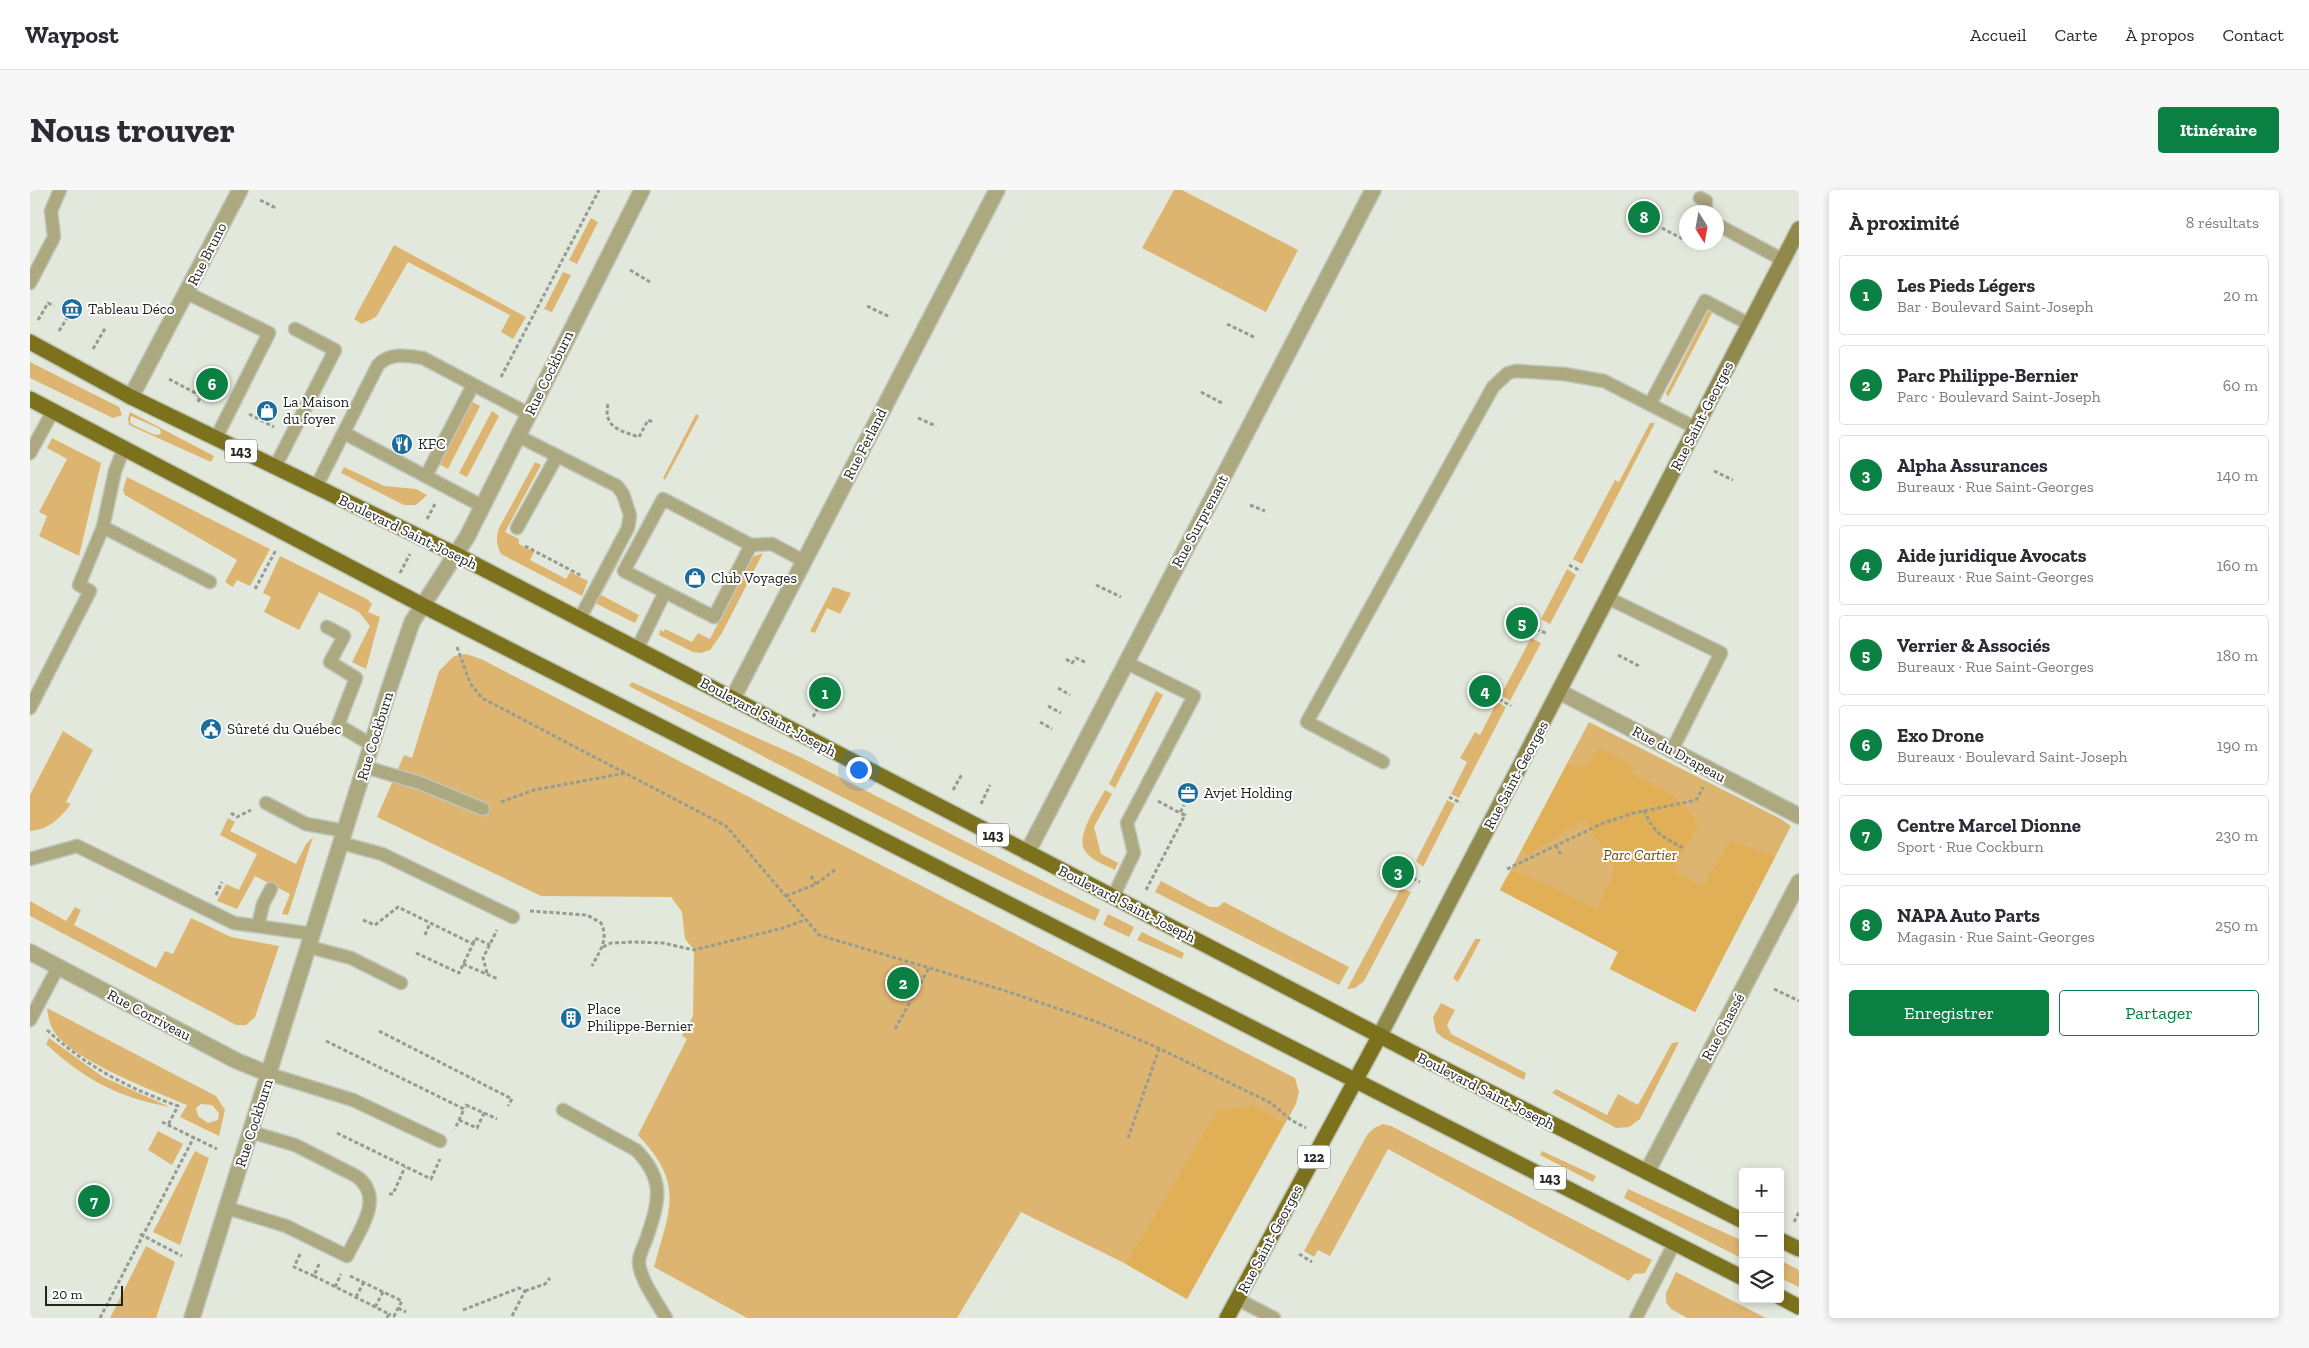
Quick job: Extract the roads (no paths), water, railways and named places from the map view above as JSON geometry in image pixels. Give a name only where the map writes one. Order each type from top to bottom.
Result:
[{"type":"main road","name":"Boulevard Saint-Joseph","points":[[30,342],[131,397],[455,554],[1028,853],[1739,1219]]},
{"type":"main road","name":"143","points":[[30,399],[422,605],[1044,924],[1357,1079],[1739,1276]]},
{"type":"main road","name":"Rue Saint-Georges","points":[[1227,1318],[1380,1035]]},
{"type":"main road","points":[[1784,1242],[1799,1249]]},
{"type":"main road","points":[[1784,1299],[1799,1306]]},
{"type":"street","name":"Rue Bruno","points":[[131,397],[240,190]]},
{"type":"street","name":"Rue Cockburn","points":[[192,1318],[364,767],[412,622],[467,537],[642,190]]},
{"type":"street","name":"Rue Ferland","points":[[733,698],[997,190]]},
{"type":"street","name":"Rue Surprenant","points":[[1028,853],[1373,190]]},
{"type":"street","name":"Rue Saint-Georges","points":[[1380,1035],[1560,692],[1799,229]]},
{"type":"street","name":"Rue du Drapeau","points":[[1560,692],[1799,816]]},
{"type":"street","name":"Rue Chassé","points":[[1647,1172],[1799,882]]},
{"type":"street","name":"Rue Corriveau","points":[[30,952],[237,1061],[269,1074]]},
{"type":"lane","points":[[30,284],[54,237],[51,211],[60,190]]},
{"type":"lane","points":[[1700,198],[1706,202],[1706,205]]},
{"type":"lane","points":[[1724,228],[1783,260]]},
{"type":"lane","points":[[187,293],[269,333],[216,438]]},
{"type":"lane","points":[[1650,404],[1705,301],[1749,324]]},
{"type":"lane","points":[[275,467],[335,350],[295,329]]},
{"type":"lane","points":[[316,487],[378,365],[385,358],[405,356],[423,358],[528,414]]},
{"type":"lane","points":[[1383,762],[1307,722],[1493,387],[1508,373],[1516,371],[1564,374],[1604,381],[1696,428]]},
{"type":"lane","points":[[426,476],[473,385]]},
{"type":"lane","points":[[30,453],[53,411]]},
{"type":"lane","points":[[344,432],[482,506]]},
{"type":"lane","points":[[518,436],[617,486],[628,509],[630,522],[579,620]]},
{"type":"lane","points":[[30,708],[90,590],[79,585],[104,527],[114,471],[124,448]]},
{"type":"lane","points":[[517,528],[557,456]]},
{"type":"lane","points":[[750,545],[714,617],[624,571],[663,499],[750,545],[772,544],[804,561]]},
{"type":"lane","points":[[104,527],[210,582]]},
{"type":"lane","points":[[637,649],[665,592]]},
{"type":"lane","points":[[1608,598],[1721,654],[1672,750]]},
{"type":"lane","points":[[326,627],[344,636],[330,662],[356,678],[338,725],[372,744]]},
{"type":"lane","points":[[1113,897],[1134,853],[1127,823],[1194,696],[1127,663]]},
{"type":"lane","points":[[364,767],[420,783],[483,809]]},
{"type":"lane","points":[[266,803],[306,824],[382,854],[513,918]]},
{"type":"lane","points":[[30,859],[77,846],[234,923],[258,926],[311,940],[401,983]]},
{"type":"lane","points":[[258,926],[263,904],[271,889]]},
{"type":"lane","points":[[30,1020],[58,967]]},
{"type":"lane","points":[[269,1074],[353,1100],[440,1141]]},
{"type":"lane","points":[[563,1110],[636,1150],[642,1156],[654,1177],[658,1199],[638,1260],[642,1274],[666,1318]]},
{"type":"lane","points":[[227,1208],[286,1226],[347,1256],[370,1208],[369,1190],[364,1181],[295,1145],[251,1132]]},
{"type":"lane","points":[[1636,1318],[1674,1242]]},
{"type":"lane","points":[[1237,1299],[1274,1318]]},
{"type":"place","name":"NAPA Auto Parts","points":[[1644,217]]},
{"type":"place","name":"Tableau Déco","points":[[72,309]]},
{"type":"place","name":"Exo Drone","points":[[212,384]]},
{"type":"place","name":"La Maison du foyer","points":[[267,411]]},
{"type":"place","name":"KFC","points":[[402,444]]},
{"type":"place","name":"Club Voyages","points":[[695,578]]},
{"type":"place","name":"Verrier & Associés","points":[[1522,623]]},
{"type":"place","name":"Aide juridique Avocats","points":[[1485,691]]},
{"type":"place","name":"Les Pieds Légers","points":[[825,693]]},
{"type":"place","name":"Sûreté du Québec","points":[[211,729]]},
{"type":"place","name":"Avjet Holding","points":[[1188,793]]},
{"type":"place","name":"Alpha Assurances","points":[[1398,872]]},
{"type":"place","name":"Parc Philippe-Bernier","points":[[903,983]]},
{"type":"place","name":"Place Philippe-Bernier","points":[[571,1018]]},
{"type":"place","name":"Centre Marcel Dionne","points":[[94,1201]]},
{"type":"park label","name":"Parc Cartier","points":[[1640,855]]}]
